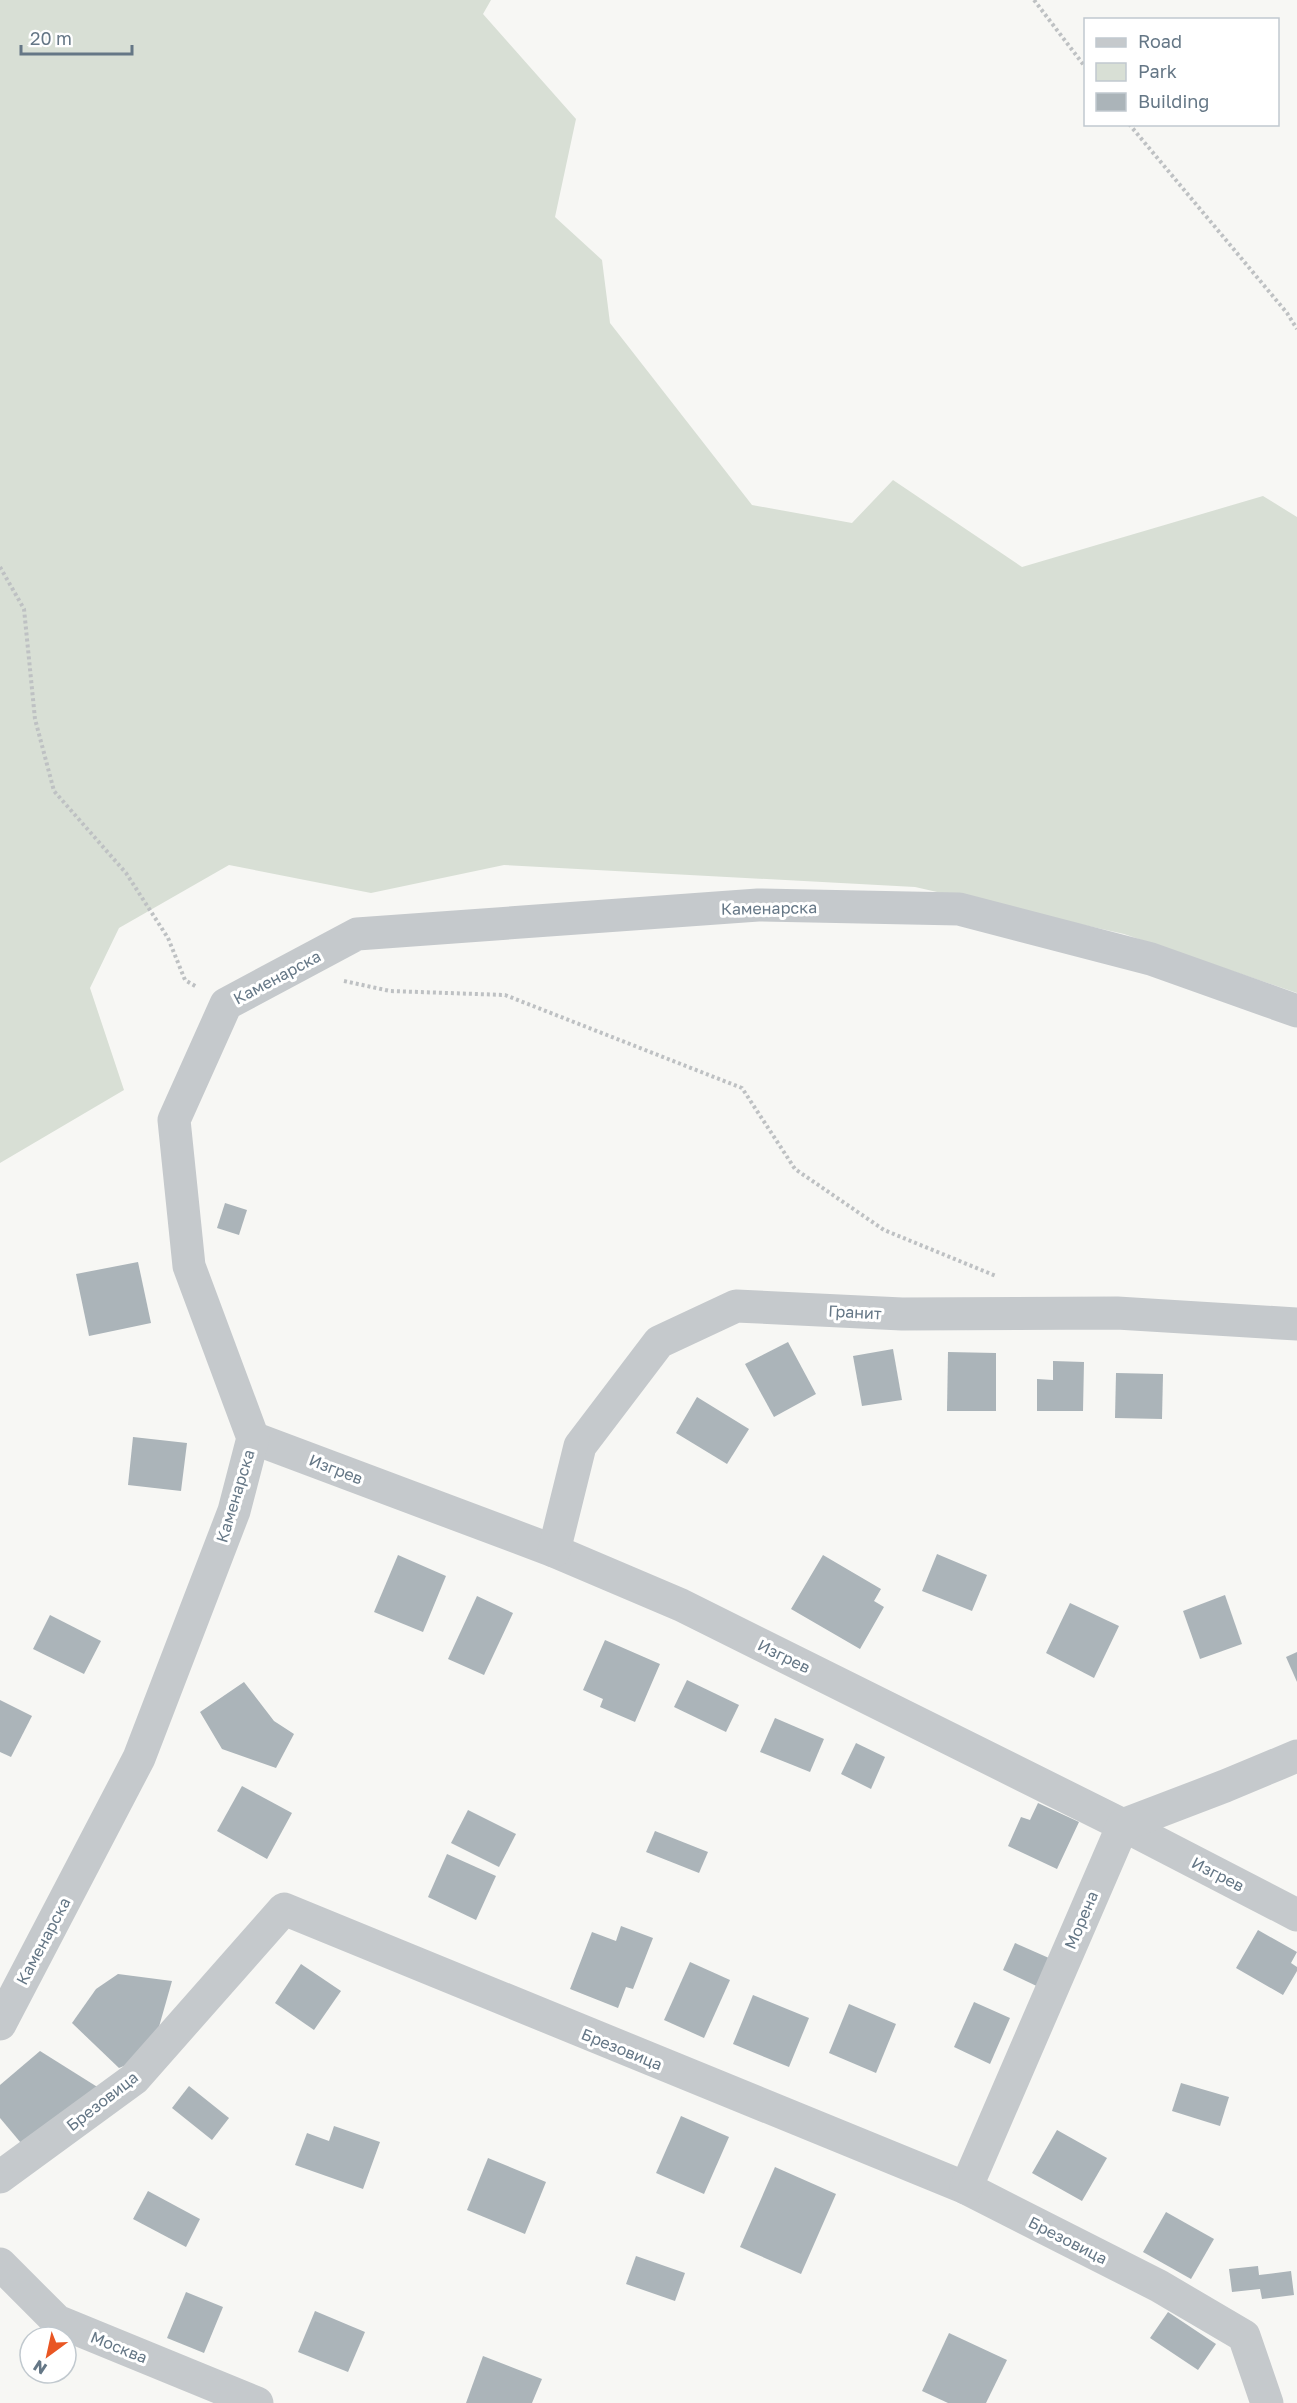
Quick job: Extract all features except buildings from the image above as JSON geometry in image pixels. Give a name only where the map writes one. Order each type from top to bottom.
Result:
[{"type":"street","name":"Каменарска","points":[[0,2024],[139,1758],[234,1511],[253,1437],[189,1266],[174,1120],[226,1004],[357,934],[758,905],[958,909],[1151,959],[1297,1011]]},
{"type":"street","name":"Гранит","points":[[554,1551],[580,1446],[658,1342],[736,1306],[902,1314],[1117,1313],[1297,1324]]},
{"type":"street","name":"Изгрев","points":[[253,1437],[554,1551],[681,1605],[1123,1825],[1297,1915]]},
{"type":"street","points":[[1123,1825],[1297,1756]]},
{"type":"street","name":"Морена","points":[[966,2188],[1123,1825]]},
{"type":"street","name":"Брезовица","points":[[0,2176],[134,2079],[284,1909],[966,2188],[1159,2286],[1244,2336],[1268,2403]]},
{"type":"street","name":"Москва","points":[[0,2264],[57,2321],[257,2403]]},
{"type":"path","points":[[1034,0],[1084,65]]},
{"type":"path","points":[[1131,126],[1287,313],[1297,329]]},
{"type":"path","points":[[0,567],[24,609],[35,720],[54,791],[126,873],[168,938],[185,980],[226,1004]]},
{"type":"path","points":[[291,970],[390,991],[505,995],[742,1088],[795,1169],[884,1230],[1000,1277]]},
{"type":"green space","points":[[0,0],[491,0],[483,14],[576,119],[555,217],[602,260],[610,323],[752,505],[852,523],[893,480],[1022,567],[1263,496],[1297,517],[1297,993],[1124,934],[915,887],[504,865],[371,893],[229,865],[119,928],[90,988],[124,1090],[0,1163]]}]
